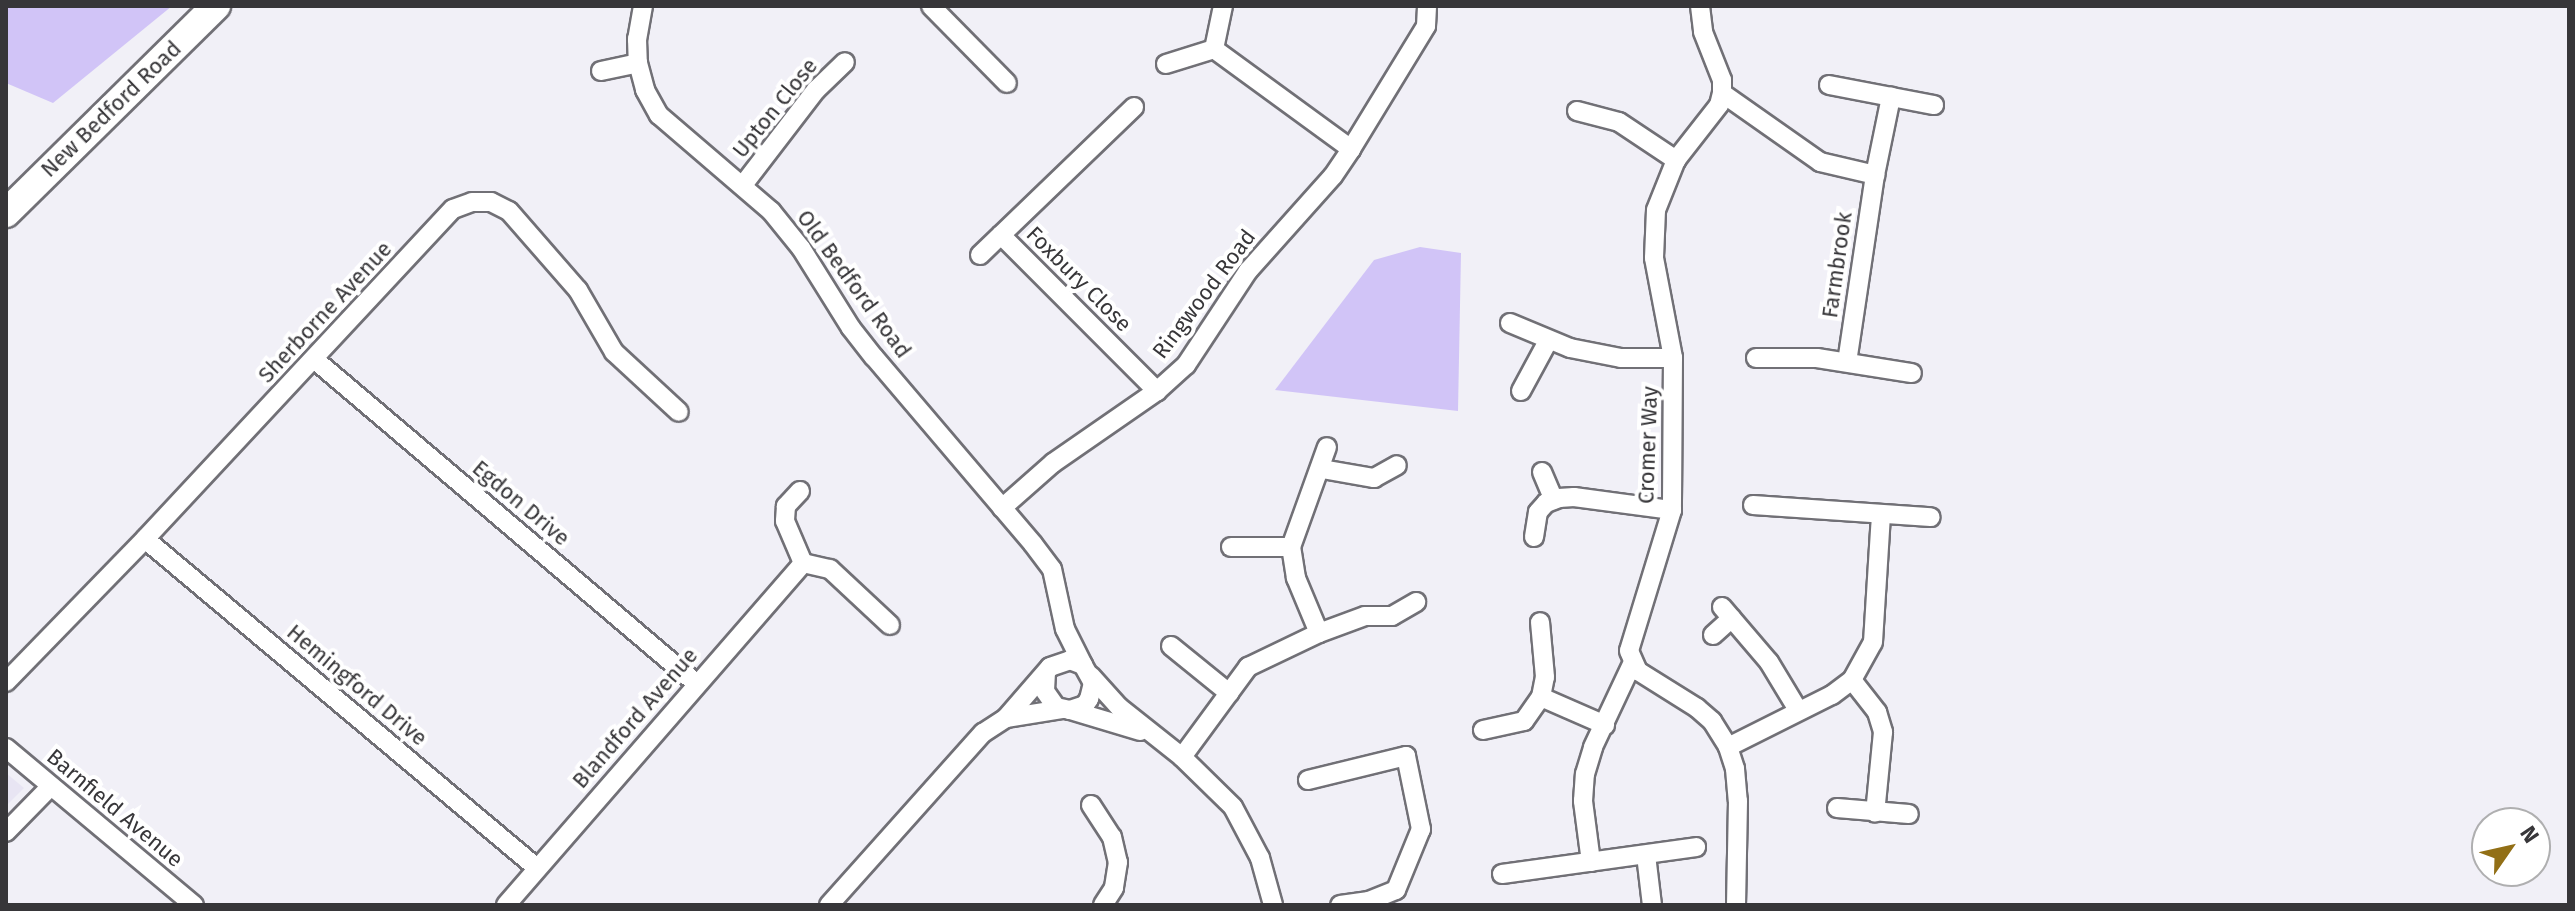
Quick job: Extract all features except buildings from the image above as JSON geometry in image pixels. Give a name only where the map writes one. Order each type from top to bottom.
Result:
[{"type":"highway","name":"New Bedford Road","points":[[6,213],[216,6]]},
{"type":"street","name":"Old Bedford Road","points":[[643,6],[637,39],[638,63],[645,90],[659,115],[771,211],[801,248],[851,328],[1052,569],[1065,629],[1087,671]]},
{"type":"street","points":[[931,6],[1007,83]]},
{"type":"street","points":[[1214,49],[1223,6]]},
{"type":"street","name":"Ringwood Road","points":[[1002,508],[1084,439],[1157,391],[1186,365],[1248,271],[1333,176],[1426,26],[1427,6]]},
{"type":"street","points":[[1700,6],[1703,32],[1722,80],[1722,93],[1820,162],[1875,175]]},
{"type":"street","points":[[1214,49],[1351,149]]},
{"type":"street","points":[[1166,64],[1214,49]]},
{"type":"street","name":"Upton Close","points":[[743,185],[816,90],[845,62]]},
{"type":"street","points":[[601,71],[638,63]]},
{"type":"street","points":[[1829,85],[1934,105]]},
{"type":"street","name":"Cromer Way","points":[[1591,862],[1583,801],[1585,774],[1593,747],[1632,664],[1629,651],[1672,510],[1673,358],[1654,258],[1656,210],[1676,160],[1694,132],[1719,105],[1722,93]]},
{"type":"street","name":"Farmbrook","points":[[1847,362],[1875,175],[1891,97]]},
{"type":"street","name":"Foxbury Close","points":[[980,255],[1134,107]]},
{"type":"street","points":[[1577,111],[1619,122],[1676,160]]},
{"type":"street","name":"Sherborne Avenue","points":[[6,682],[145,539],[453,209],[472,202],[491,202],[509,211],[578,290],[614,352],[679,412]]},
{"type":"street","name":"Foxbury Close","points":[[1001,235],[1157,391]]},
{"type":"street","points":[[1510,323],[1548,341],[1621,358],[1673,358]]},
{"type":"street","points":[[1521,391],[1548,341]]},
{"type":"street","points":[[1756,358],[1817,358],[1912,373]]},
{"type":"street","name":"Egdon Drive","points":[[314,359],[697,684]]},
{"type":"street","points":[[1319,633],[1296,578],[1291,547],[1322,469],[1327,447]]},
{"type":"street","points":[[1322,469],[1374,478],[1397,465]]},
{"type":"street","points":[[1542,472],[1554,500]]},
{"type":"street","points":[[800,491],[786,506],[785,521],[803,563],[830,569],[890,625]]},
{"type":"street","points":[[1534,537],[1538,512],[1554,500],[1574,497],[1672,510]]},
{"type":"street","points":[[1753,505],[1931,517]]},
{"type":"street","points":[[1728,747],[1832,695],[1852,680],[1873,642],[1881,515]]},
{"type":"street","name":"Hemingford Drive","points":[[145,539],[537,868]]},
{"type":"street","points":[[1231,547],[1291,547]]},
{"type":"street","name":"Blandford Avenue","points":[[506,905],[803,563]]},
{"type":"street","points":[[1182,757],[1248,667],[1319,633],[1365,616],[1392,616],[1416,602]]},
{"type":"street","points":[[1713,635],[1727,613],[1769,662],[1798,710]]},
{"type":"street","points":[[1483,730],[1524,721],[1541,697],[1545,677],[1540,622]]},
{"type":"street","points":[[1065,629],[1048,670],[1045,691],[1056,707],[1150,735]]},
{"type":"street","points":[[1171,646],[1229,693]]},
{"type":"street","points":[[829,905],[983,733],[1006,718],[1048,670],[1070,660],[1087,671],[1150,735],[1182,757],[1233,807],[1260,858],[1273,905]]},
{"type":"street","points":[[1632,664],[1638,671],[1697,708],[1712,721],[1728,747],[1735,769],[1738,801],[1736,905]]},
{"type":"street","points":[[1006,718],[1085,705],[1089,699],[1087,671]]},
{"type":"street","points":[[1852,680],[1877,712],[1883,732],[1875,813]]},
{"type":"street","points":[[1541,697],[1605,725]]},
{"type":"street","name":"Barnfield Avenue","points":[[6,748],[194,905]]},
{"type":"street","points":[[1308,780],[1406,756],[1421,829],[1396,890],[1369,901],[1340,905]]},
{"type":"street","points":[[6,832],[51,786]]},
{"type":"street","points":[[1091,805],[1112,837],[1118,862],[1114,888],[1103,905]]},
{"type":"street","points":[[1837,808],[1909,814]]},
{"type":"street","points":[[1502,874],[1696,847]]},
{"type":"street","points":[[1646,855],[1652,905]]},
{"type":"street","points":[[1396,890],[1408,905]]},
{"type":"shaded area","points":[[6,6],[172,6],[53,103],[6,83]]},
{"type":"shaded area","points":[[1420,247],[1461,253],[1458,411],[1275,390],[1374,260]]},
{"type":"shaded area","points":[[6,773],[24,788],[6,806]]}]
